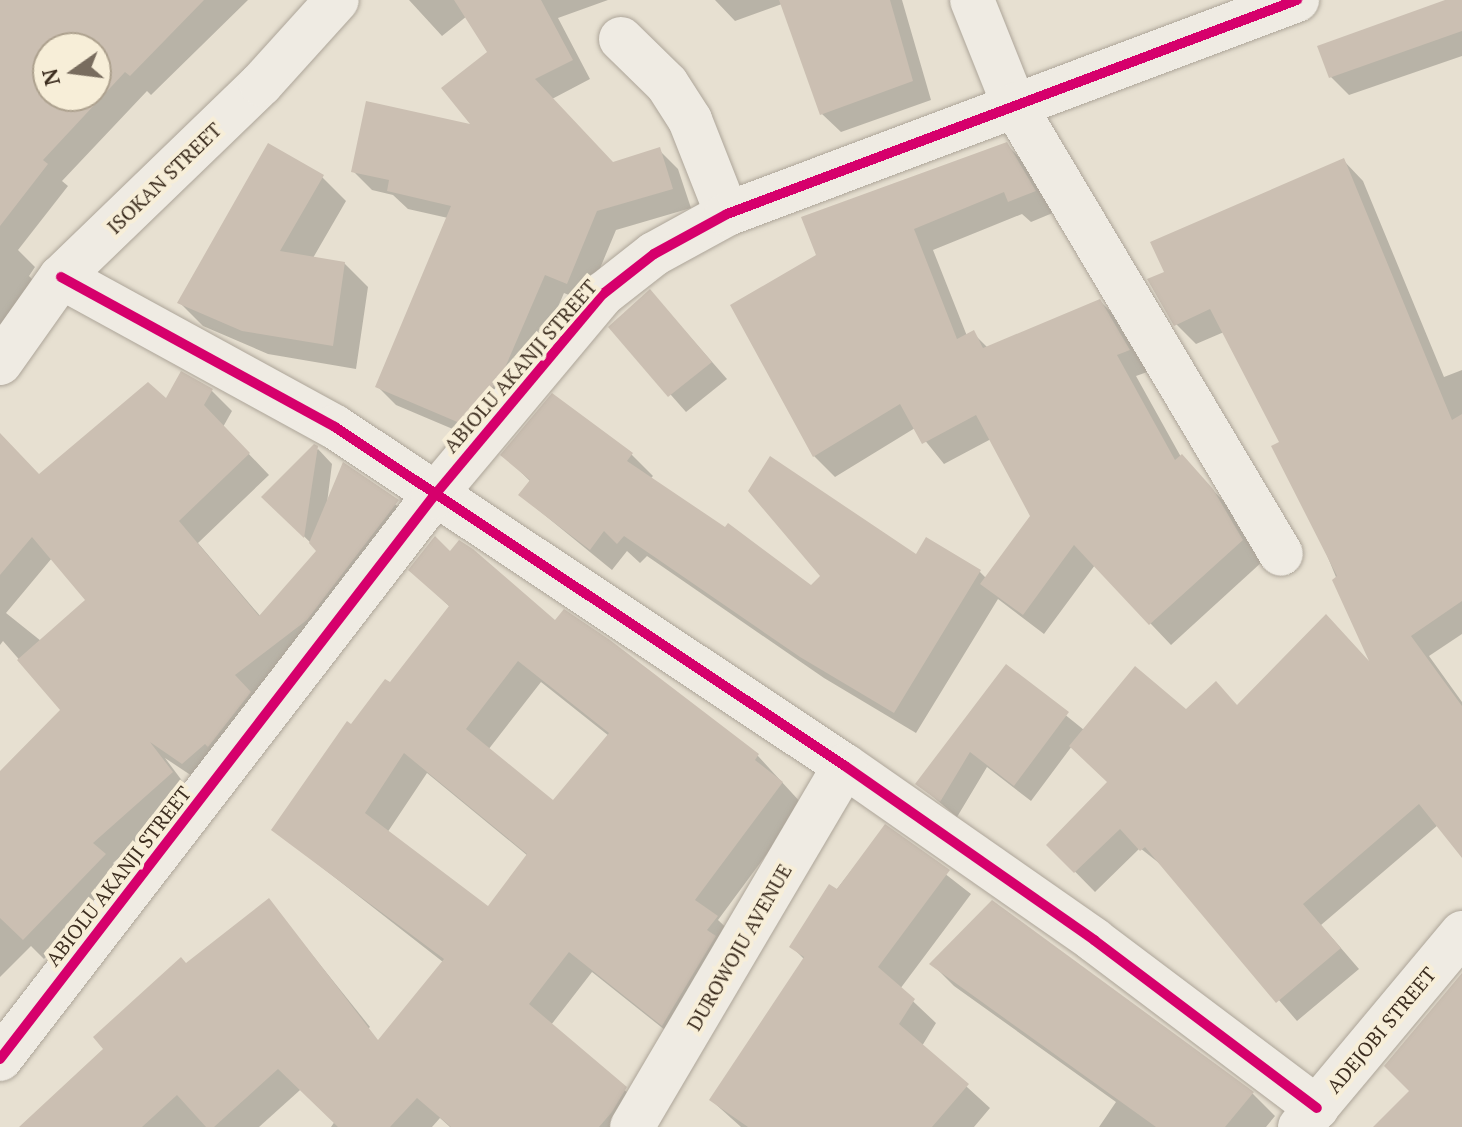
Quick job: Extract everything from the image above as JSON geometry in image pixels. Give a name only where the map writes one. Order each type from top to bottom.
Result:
[{"type":"street","name":"ISOKAN STREET","points":[[0,363],[61,277],[261,84],[337,0]]},
{"type":"street","points":[[972,0],[1014,105],[1281,554]]},
{"type":"street","name":"ABIOLU AKANJI STREET","points":[[0,1059],[433,497],[603,294],[654,254],[727,214],[1297,0]]},
{"type":"street","points":[[621,39],[667,84],[690,120],[727,214]]},
{"type":"street","points":[[61,277],[335,427],[433,497],[845,766],[1094,940],[1309,1117]]},
{"type":"street","name":"DUROWOJU AVENUE","points":[[632,1127],[845,766]]},
{"type":"street","name":"ADEJOBI STREET","points":[[1309,1117],[1462,933]]},
{"type":"building","points":[[0,0],[204,0],[130,76],[125,72],[112,86],[112,32],[32,32],[32,112],[88,112],[43,160],[48,164],[0,226]]},
{"type":"building","points":[[454,0],[541,0],[573,60],[535,79],[613,162],[660,147],[673,189],[597,211],[567,284],[545,275],[501,377],[462,424],[375,387],[451,206],[387,191],[389,180],[351,172],[366,101],[470,124],[441,88],[487,52]]},
{"type":"building","points":[[779,0],[890,0],[913,81],[820,115]]},
{"type":"building","points":[[1445,0],[1462,0],[1462,31],[1329,78],[1317,46]]},
{"type":"building","points":[[1007,142],[1036,191],[1008,202],[1004,192],[914,229],[957,339],[974,330],[983,348],[1100,299],[1130,350],[1117,355],[1175,460],[1182,454],[1213,489],[1243,540],[1149,625],[1074,545],[1023,615],[980,584],[1030,516],[976,415],[922,444],[900,404],[813,457],[730,305],[816,255],[801,217]]},
{"type":"building","points":[[268,143],[324,175],[280,251],[345,262],[333,346],[242,331],[177,303]]},
{"type":"building","points":[[1344,158],[1452,420],[1462,414],[1462,601],[1411,636],[1462,706],[1462,858],[1419,804],[1303,904],[1341,948],[1276,1003],[1145,847],[1140,851],[1120,829],[1074,873],[1046,845],[1107,782],[1069,746],[1135,666],[1186,709],[1216,681],[1237,705],[1326,614],[1369,661],[1332,580],[1337,576],[1271,446],[1279,442],[1210,309],[1174,326],[1147,279],[1164,272],[1150,242]]},
{"type":"building","points":[[650,289],[712,362],[668,397],[608,327]]},
{"type":"building","points":[[181,371],[213,389],[204,405],[250,453],[179,521],[259,616],[316,551],[309,543],[343,462],[399,500],[307,620],[235,675],[251,692],[208,747],[205,744],[182,764],[150,742],[173,772],[93,843],[106,854],[23,940],[0,918],[0,771],[60,710],[17,660],[85,600],[32,537],[0,575],[0,433],[39,474],[148,382],[166,398]]},
{"type":"building","points":[[552,393],[633,453],[627,461],[725,527],[728,523],[811,585],[820,576],[748,491],[770,456],[916,554],[926,537],[981,570],[894,713],[800,657],[624,536],[617,544],[604,531],[590,550],[518,495],[530,480],[500,455]]},
{"type":"building","points":[[314,444],[318,446],[304,538],[261,497]]},
{"type":"building","points":[[435,536],[450,551],[459,540],[555,620],[564,609],[610,640],[759,754],[755,760],[783,782],[695,900],[718,916],[707,930],[716,936],[662,1026],[569,952],[529,1004],[627,1087],[612,1112],[599,1127],[451,1127],[417,1098],[390,1127],[338,1127],[278,1069],[214,1127],[206,1127],[177,1095],[142,1127],[19,1127],[103,1049],[93,1037],[181,957],[186,963],[269,898],[378,1040],[444,959],[271,830],[347,721],[351,724],[385,679],[390,682],[449,606],[408,570]],"holes":[[[518,661],[609,733],[553,800],[466,729]],[[404,753],[527,854],[488,906],[365,813]]]},
{"type":"building","points":[[1006,664],[1069,712],[1014,786],[970,752],[940,802],[915,784]]},
{"type":"building","points":[[885,824],[950,870],[878,967],[915,999],[899,1024],[969,1084],[932,1127],[748,1127],[709,1100],[804,957],[789,947],[829,884],[837,889]]},
{"type":"building","points":[[992,900],[1254,1092],[1225,1127],[1156,1127],[929,964]]},
{"type":"building","points":[[1462,973],[1462,1127],[1373,1127],[1409,1091],[1384,1066]]},
{"type":"cycle path","points":[[0,1059],[433,497],[603,294],[654,254],[727,214],[1297,0]]},
{"type":"cycle path","points":[[61,277],[335,427],[845,766],[1094,940],[1317,1108]]}]
